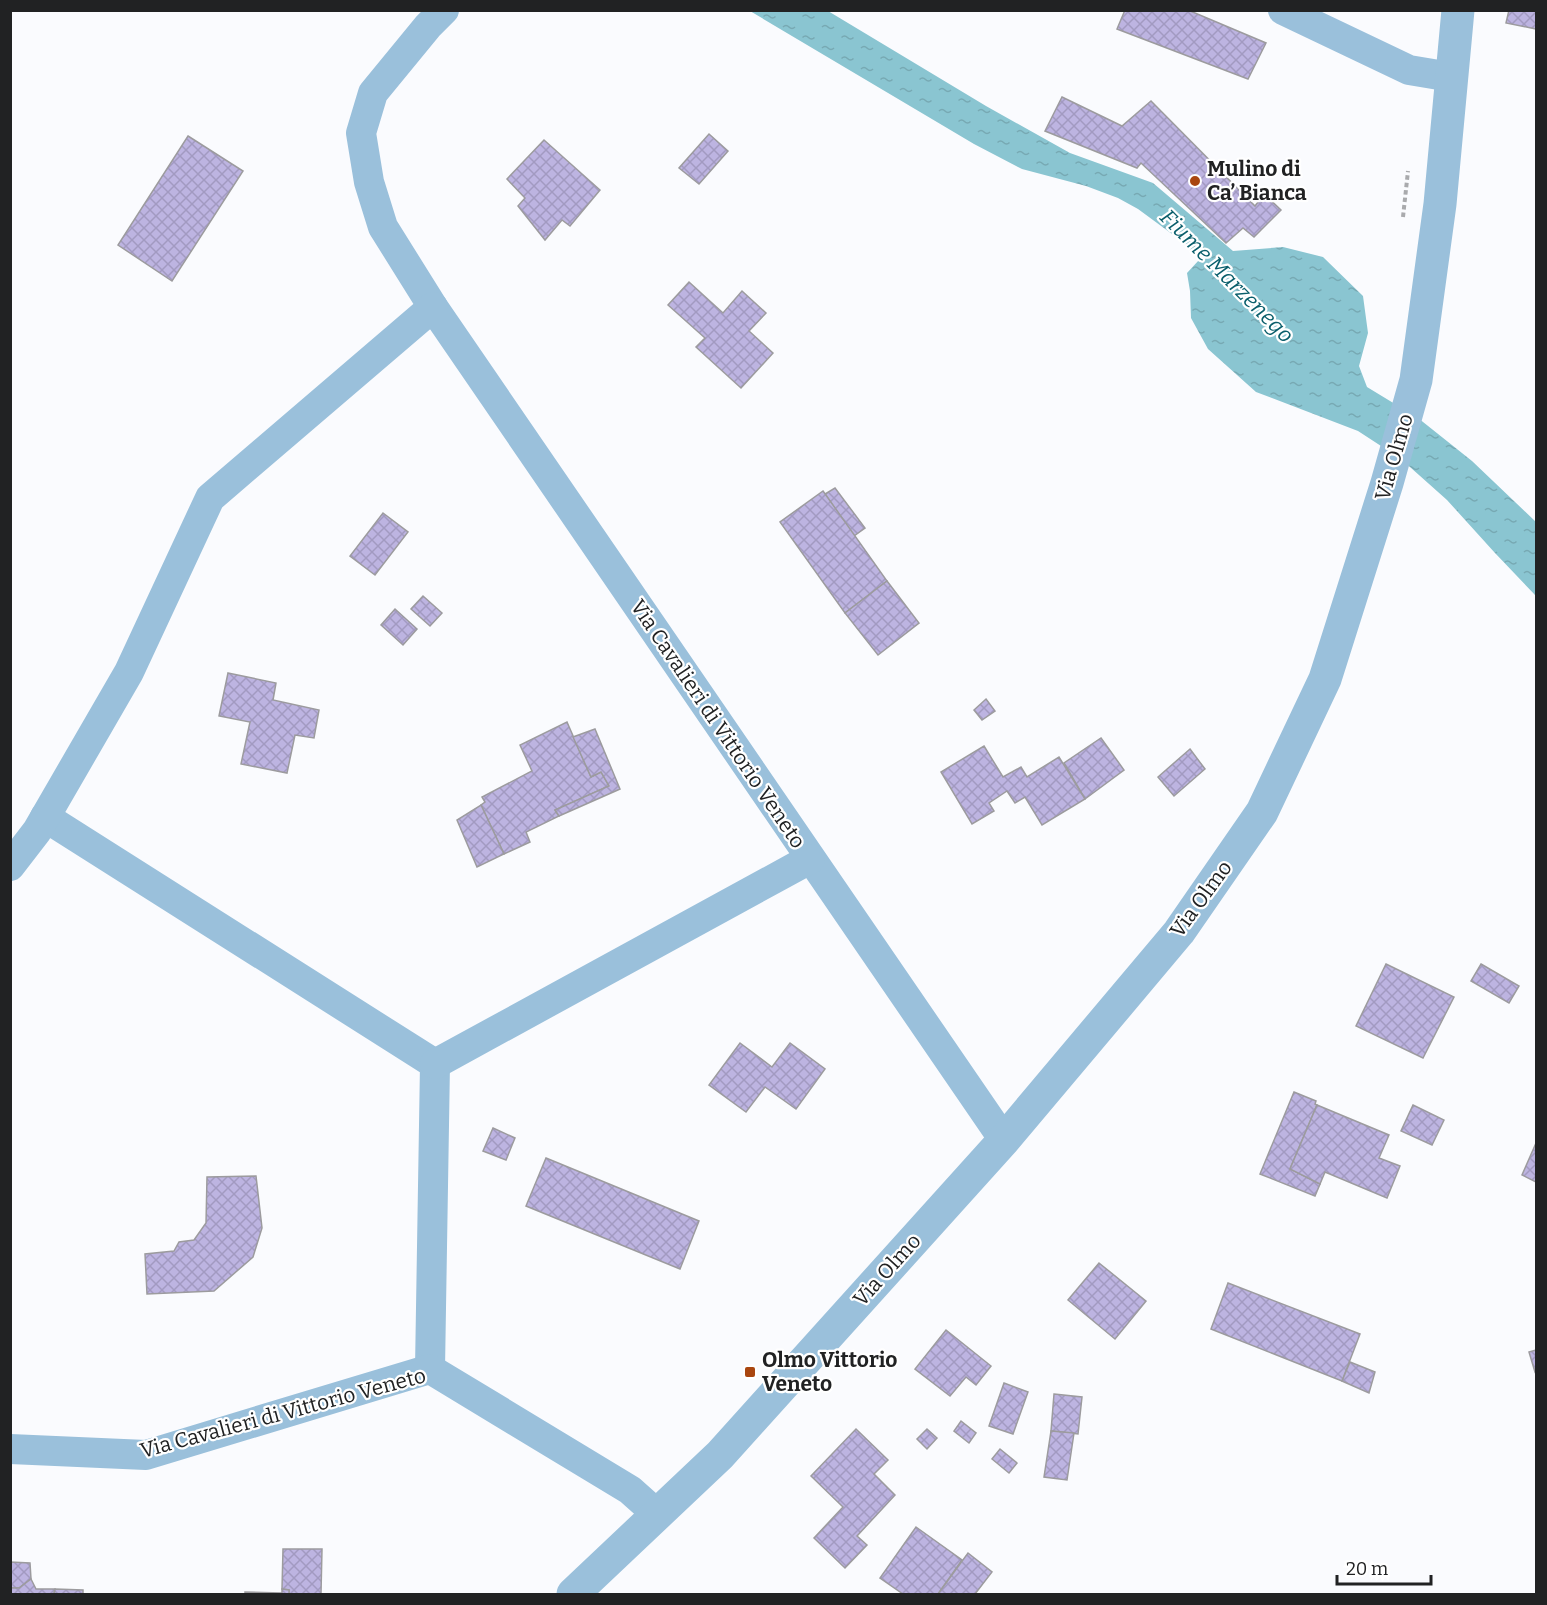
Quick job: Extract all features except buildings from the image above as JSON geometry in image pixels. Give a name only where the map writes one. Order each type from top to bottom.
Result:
[{"type":"street","name":"Via Cavalieri di Vittorio Veneto","points":[[444,10],[373,93],[361,133],[369,182],[383,227],[433,307],[1004,1140]]},
{"type":"street","points":[[1283,10],[1409,70],[1449,92]]},
{"type":"street","name":"Via Olmo","points":[[573,1594],[720,1455],[1004,1140],[1179,932],[1262,812],[1325,679],[1388,483],[1416,380],[1440,204],[1458,10]]},
{"type":"street","points":[[10,866],[28,828],[129,672],[210,498],[433,307]]},
{"type":"street","points":[[28,828],[435,1065]]},
{"type":"street","points":[[435,1065],[810,859]]},
{"type":"street","points":[[430,1369],[435,1065]]},
{"type":"street","name":"Via Cavalieri di Vittorio Veneto","points":[[10,1449],[146,1455],[430,1369],[630,1490],[658,1515]]},
{"type":"water","name":"Fiume Marzenego","points":[[750,11],[828,11],[986,106],[1070,153],[1153,183],[1233,251],[1283,247],[1323,257],[1363,296],[1368,333],[1359,366],[1367,387],[1418,418],[1472,461],[1536,522],[1536,596],[1447,500],[1401,459],[1358,431],[1256,392],[1208,349],[1191,318],[1187,273],[1199,260],[1187,245],[1138,209],[1118,198],[1086,186],[1022,169],[974,144]]},
{"type":"place","name":"Mulino di Ca’ Bianca","points":[[1195,181]]},
{"type":"place","name":"Olmo Vittorio Veneto","points":[[750,1372]]}]
